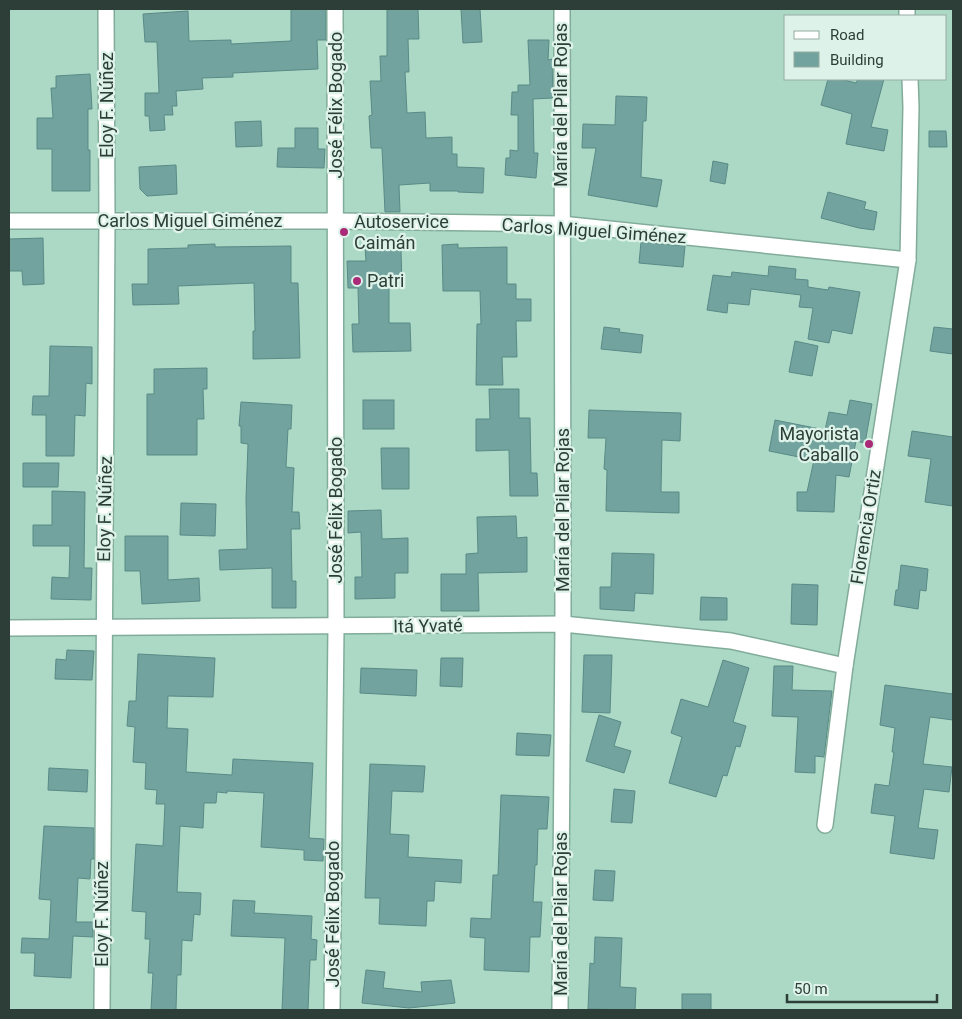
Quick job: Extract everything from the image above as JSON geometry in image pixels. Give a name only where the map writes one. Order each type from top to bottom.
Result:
[{"type":"street","name":"Eloy F. Núñez","points":[[102,1010],[107,221],[106,9]]},
{"type":"street","name":"José Félix Bogado","points":[[332,1010],[336,627],[336,9]]},
{"type":"street","name":"María del Pilar Rojas","points":[[560,1010],[563,624],[562,9]]},
{"type":"street","name":"Florencia Ortiz","points":[[825,825],[844,666],[908,260],[910,80]]},
{"type":"street","name":"Carlos Miguel Giménez","points":[[9,221],[336,221],[561,224],[908,260]]},
{"type":"street","name":"Itá Yvaté","points":[[9,628],[563,624],[731,641],[844,666]]},
{"type":"building","points":[[291,9],[326,9],[326,40],[317,40],[318,69],[233,73],[233,77],[202,78],[203,89],[176,91],[177,106],[172,106],[173,115],[164,115],[165,130],[150,131],[149,116],[145,116],[145,93],[159,93],[157,42],[145,42],[143,14],[188,11],[189,41],[231,40],[231,44],[291,41]]},
{"type":"building","points":[[387,9],[418,9],[419,39],[408,39],[409,72],[405,72],[407,113],[425,112],[426,138],[452,137],[452,154],[457,154],[457,167],[484,168],[483,193],[430,191],[430,183],[399,185],[400,212],[385,212],[382,148],[371,148],[369,116],[372,115],[370,81],[381,81],[380,56],[387,56]]},
{"type":"building","points":[[461,9],[480,9],[482,42],[463,43]]},
{"type":"building","points":[[528,40],[549,40],[548,60],[552,59],[553,98],[533,99],[534,153],[538,153],[536,178],[505,175],[506,158],[510,158],[510,150],[518,151],[518,115],[511,115],[512,92],[518,92],[518,85],[530,85]]},
{"type":"building","points":[[90,74],[92,109],[88,109],[88,150],[90,150],[90,191],[52,191],[52,149],[37,149],[37,118],[53,118],[51,88],[56,88],[56,76]]},
{"type":"building","points":[[828,80],[844,80],[856,83],[858,80],[884,80],[871,127],[888,130],[884,151],[846,144],[852,114],[821,105]]},
{"type":"building","points":[[616,96],[647,97],[646,121],[643,121],[641,177],[662,180],[657,207],[588,195],[596,148],[582,148],[583,124],[615,125]]},
{"type":"building","points":[[261,121],[262,146],[236,147],[235,122]]},
{"type":"building","points":[[295,128],[318,128],[318,149],[325,149],[324,168],[277,167],[278,148],[295,148]]},
{"type":"building","points":[[929,131],[946,131],[947,147],[929,147]]},
{"type":"building","points":[[713,161],[728,164],[725,184],[710,181]]},
{"type":"building","points":[[176,165],[177,194],[147,196],[140,189],[139,167]]},
{"type":"building","points":[[828,192],[866,202],[864,209],[877,212],[874,230],[821,218]]},
{"type":"building","points":[[43,238],[44,284],[23,285],[22,271],[9,271],[9,239]]},
{"type":"building","points":[[641,242],[685,246],[683,267],[639,263]]},
{"type":"building","points":[[215,244],[215,247],[291,246],[291,283],[298,283],[300,358],[253,359],[253,331],[255,331],[254,283],[178,286],[179,304],[133,305],[132,284],[148,284],[148,249],[188,248],[188,245]]},
{"type":"building","points":[[458,244],[458,248],[507,247],[507,284],[516,284],[516,299],[531,299],[531,321],[516,321],[517,357],[502,357],[503,385],[476,385],[477,324],[481,324],[480,291],[443,291],[442,245]]},
{"type":"building","points":[[365,247],[381,247],[381,250],[401,250],[402,286],[389,287],[389,323],[410,323],[411,351],[353,352],[352,324],[359,324],[358,288],[348,288],[347,261],[366,261]]},
{"type":"building","points":[[769,266],[796,269],[795,279],[808,280],[808,287],[828,290],[829,287],[860,292],[852,334],[832,330],[829,343],[808,339],[813,308],[799,307],[801,295],[751,289],[749,305],[728,303],[727,313],[707,310],[713,275],[731,277],[732,272],[768,276]]},
{"type":"building","points":[[604,327],[620,329],[619,332],[643,335],[641,353],[601,349]]},
{"type":"building","points":[[934,327],[953,329],[953,354],[930,351]]},
{"type":"building","points":[[795,341],[818,346],[812,376],[789,372]]},
{"type":"building","points":[[50,346],[92,347],[92,384],[86,383],[85,416],[75,415],[74,456],[46,456],[46,415],[32,415],[33,396],[49,396]]},
{"type":"building","points":[[207,368],[207,389],[203,389],[204,419],[197,419],[197,455],[147,455],[147,394],[154,394],[154,369]]},
{"type":"building","points":[[489,389],[519,389],[519,418],[530,418],[531,473],[537,473],[538,496],[510,496],[509,450],[476,451],[476,419],[490,419]]},
{"type":"building","points":[[363,400],[394,400],[394,429],[363,429]]},
{"type":"building","points":[[850,400],[872,404],[865,443],[856,441],[849,477],[836,475],[834,512],[797,511],[797,492],[807,492],[814,460],[769,451],[775,420],[825,430],[829,412],[847,415]]},
{"type":"building","points":[[241,402],[292,405],[291,429],[288,429],[286,467],[294,468],[292,512],[299,512],[300,529],[291,529],[292,581],[296,581],[296,608],[272,608],[272,568],[220,570],[219,550],[247,549],[248,444],[241,443],[241,426],[239,426]]},
{"type":"building","points":[[589,410],[681,413],[680,441],[662,440],[661,492],[679,492],[679,513],[606,511],[607,470],[604,469],[606,438],[588,438]]},
{"type":"building","points":[[912,431],[953,437],[953,506],[925,502],[931,459],[908,456]]},
{"type":"building","points":[[381,448],[409,448],[409,489],[382,489]]},
{"type":"building","points":[[23,463],[59,463],[58,487],[23,487]]},
{"type":"building","points":[[52,491],[85,492],[84,568],[92,568],[91,600],[51,599],[52,577],[69,578],[70,546],[33,546],[33,525],[52,525]]},
{"type":"building","points":[[181,503],[216,504],[215,536],[180,535]]},
{"type":"building","points":[[381,510],[382,539],[408,538],[408,573],[395,573],[395,598],[355,599],[355,577],[362,577],[361,532],[348,533],[348,511]]},
{"type":"building","points":[[516,516],[517,538],[527,537],[527,572],[478,573],[479,611],[441,611],[441,574],[466,574],[466,554],[478,553],[477,517]]},
{"type":"building","points":[[125,536],[168,536],[168,580],[199,578],[200,601],[142,604],[140,571],[125,571]]},
{"type":"building","points":[[612,553],[654,554],[653,594],[635,593],[634,611],[600,609],[600,587],[611,587]]},
{"type":"building","points":[[901,565],[928,569],[926,591],[920,590],[918,609],[894,605]]},
{"type":"building","points":[[792,584],[818,585],[817,625],[791,624]]},
{"type":"building","points":[[701,597],[727,598],[727,620],[700,620]]},
{"type":"building","points":[[67,650],[94,651],[92,680],[55,679],[56,659],[66,660]]},
{"type":"building","points":[[138,654],[215,658],[213,697],[168,696],[167,728],[188,729],[186,772],[232,775],[233,759],[313,763],[309,838],[324,839],[323,861],[304,860],[304,850],[261,847],[264,793],[217,792],[216,803],[204,803],[203,828],[180,826],[177,892],[201,893],[200,915],[194,914],[192,941],[182,940],[181,975],[177,975],[176,1010],[151,1010],[153,973],[148,973],[150,939],[145,939],[146,912],[132,911],[136,844],[163,846],[165,804],[156,804],[157,790],[145,789],[146,763],[133,762],[135,727],[127,726],[129,701],[136,701]]},
{"type":"building","points":[[584,655],[612,655],[610,713],[582,712]]},
{"type":"building","points":[[441,658],[463,658],[462,687],[440,686]]},
{"type":"building","points":[[723,660],[749,668],[733,722],[746,726],[740,747],[736,746],[727,776],[723,775],[716,797],[669,783],[682,737],[671,733],[681,699],[708,707]]},
{"type":"building","points":[[774,666],[793,666],[792,690],[832,691],[824,757],[815,756],[815,773],[795,772],[798,717],[772,716]]},
{"type":"building","points":[[361,668],[417,670],[416,696],[360,693]]},
{"type":"building","points":[[885,685],[953,694],[953,720],[930,717],[923,764],[952,767],[949,792],[924,789],[918,828],[938,830],[934,859],[890,853],[895,816],[871,813],[875,784],[889,786],[894,752],[892,752],[895,728],[880,725]]},
{"type":"building","points":[[599,715],[621,722],[614,746],[631,751],[624,773],[586,761]]},
{"type":"building","points":[[517,733],[551,735],[549,756],[516,755]]},
{"type":"building","points":[[370,764],[425,766],[423,792],[392,791],[390,834],[409,835],[408,857],[462,860],[461,883],[435,881],[434,901],[427,901],[426,926],[379,924],[380,898],[365,898]]},
{"type":"building","points":[[49,768],[88,770],[87,792],[48,790]]},
{"type":"building","points":[[614,789],[635,791],[632,823],[611,822]]},
{"type":"building","points":[[501,795],[549,797],[547,829],[538,829],[533,902],[542,902],[540,937],[530,937],[529,972],[484,970],[485,938],[470,937],[471,918],[491,919],[493,875],[498,875]]},
{"type":"building","points":[[44,826],[94,828],[94,859],[91,859],[90,879],[78,878],[76,922],[93,922],[93,937],[73,936],[71,978],[34,976],[35,953],[21,953],[22,938],[49,939],[51,900],[39,899]]},
{"type":"building","points":[[595,870],[615,871],[613,901],[593,900]]},
{"type":"building","points":[[233,900],[255,901],[254,913],[312,916],[311,939],[317,940],[316,960],[310,960],[308,1010],[282,1010],[285,938],[231,936]]},
{"type":"building","points":[[595,937],[622,938],[620,987],[636,988],[635,1010],[588,1009],[590,963],[594,964]]},
{"type":"building","points":[[366,970],[385,972],[383,988],[422,992],[421,982],[451,980],[455,1003],[409,1008],[362,1003]]},
{"type":"building","points":[[682,994],[711,994],[711,1010],[682,1010]]},
{"type":"place","name":"Autoservice Caimán","points":[[344,232]]},
{"type":"place","name":"Patri","points":[[357,281]]},
{"type":"place","name":"Mayorista Caballo","points":[[869,444]]}]
